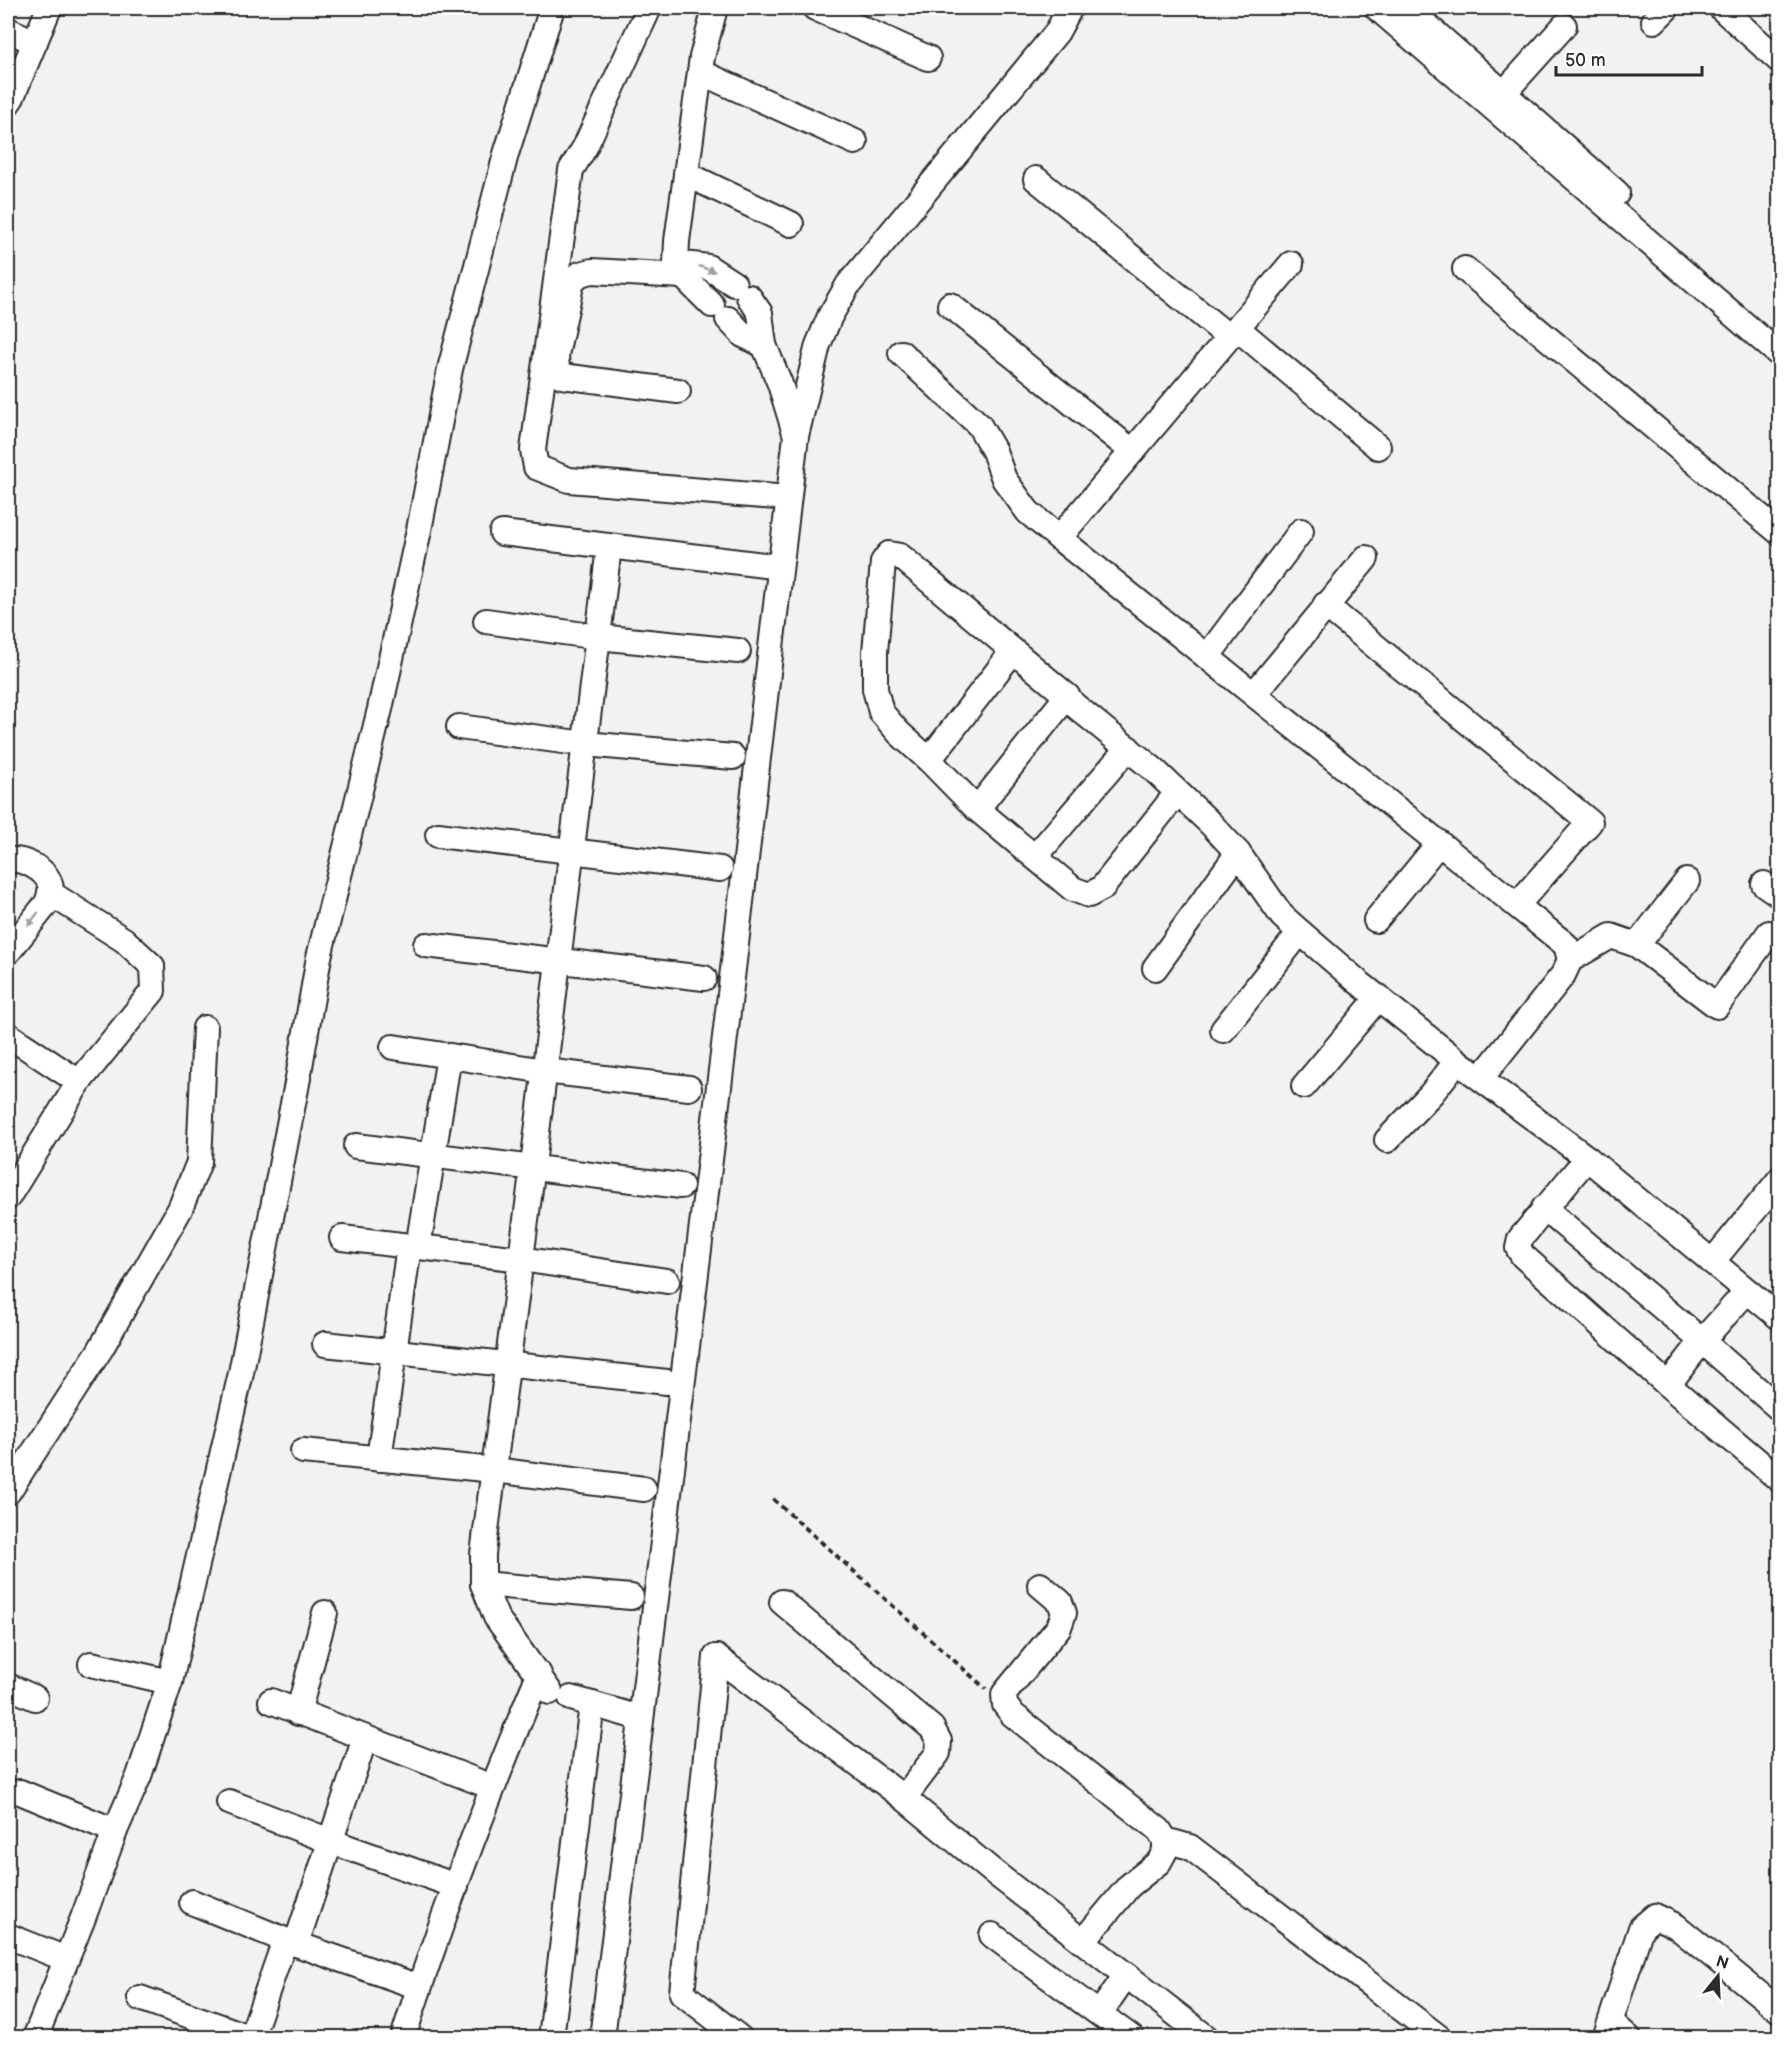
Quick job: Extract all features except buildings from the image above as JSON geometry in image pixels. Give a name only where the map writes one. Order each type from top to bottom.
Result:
[{"type":"street","points":[[8,104],[50,8]]},
{"type":"street","points":[[35,2037],[115,1831],[139,1776],[170,1682],[241,1373],[319,957],[385,687],[419,530],[450,369],[506,154],[552,8]]},
{"type":"street","points":[[649,8],[585,147],[571,170],[533,450],[536,467],[570,480],[788,498]]},
{"type":"street","points":[[715,8],[700,72],[686,174],[679,270],[743,334],[764,345]]},
{"type":"street","points":[[815,8],[928,57]]},
{"type":"street","points":[[602,2037],[721,1073],[796,436],[818,345],[830,316],[848,285],[1057,32],[1070,8]]},
{"type":"street","points":[[1377,8],[1498,100],[1779,334]]},
{"type":"street","points":[[1407,8],[1498,100],[1779,356]]},
{"type":"street","points":[[1721,8],[1779,61]]},
{"type":"street","points":[[1498,100],[1564,26]]},
{"type":"street","points":[[8,30],[35,42]]},
{"type":"street","points":[[700,72],[855,142]]},
{"type":"street","points":[[686,174],[791,225]]},
{"type":"street","points":[[1036,179],[1378,447]]},
{"type":"street","points":[[1059,538],[1291,264]]},
{"type":"street","points":[[678,391],[562,376],[556,369],[556,356],[572,281],[580,274],[592,271],[679,270],[708,267],[741,291],[760,313],[764,345],[780,384],[796,436]]},
{"type":"street","points":[[1465,269],[1779,533]]},
{"type":"street","points":[[950,305],[1132,451]]},
{"type":"street","points":[[901,353],[979,425],[994,451],[1004,479],[1028,512],[1566,945],[1570,960]]},
{"type":"street","points":[[1207,657],[1300,531]]},
{"type":"street","points":[[502,533],[780,567]]},
{"type":"street","points":[[609,547],[483,1554],[483,1584],[496,1617],[563,1692],[640,1718]]},
{"type":"street","points":[[1177,793],[1102,888],[1089,895],[1073,889],[977,809],[899,733],[881,712],[876,689],[875,652],[883,562],[889,554],[900,556],[1067,696],[1073,705],[1153,769],[1238,853],[1282,916],[1300,932],[1457,1061],[1587,1158],[1779,1318]]},
{"type":"street","points":[[1254,694],[1366,558]]},
{"type":"street","points":[[1325,605],[1590,822],[1516,905]]},
{"type":"street","points":[[486,621],[598,637],[738,651]]},
{"type":"street","points":[[929,760],[1013,651]]},
{"type":"street","points":[[977,809],[1067,696]]},
{"type":"street","points":[[459,727],[585,744],[733,757]]},
{"type":"street","points":[[1035,857],[1128,748]]},
{"type":"street","points":[[438,836],[720,869]]},
{"type":"street","points":[[1376,920],[1439,843]]},
{"type":"street","points":[[1155,968],[1238,853]]},
{"type":"street","points":[[8,860],[19,858],[41,872],[50,883],[47,903],[8,952]]},
{"type":"street","points":[[1637,945],[1687,881]]},
{"type":"street","points":[[10,1186],[79,1082],[153,991],[152,966],[124,940],[50,893]]},
{"type":"street","points":[[1223,1030],[1300,932]]},
{"type":"street","points":[[1480,1078],[1563,975],[1570,960],[1611,936],[1637,945],[1717,1006],[1768,933]]},
{"type":"street","points":[[426,945],[704,978]]},
{"type":"street","points":[[1304,1086],[1379,997]]},
{"type":"street","points":[[8,1492],[100,1350],[180,1209],[199,1162],[205,1028]]},
{"type":"street","points":[[8,1035],[79,1082]]},
{"type":"street","points":[[393,1047],[545,1071],[688,1088]]},
{"type":"street","points":[[378,1459],[392,1352],[432,1156],[449,1056]]},
{"type":"street","points":[[1387,1140],[1431,1094],[1457,1061]]},
{"type":"street","points":[[356,1146],[681,1186]]},
{"type":"street","points":[[1587,1158],[1520,1239],[1518,1248],[1523,1257],[1779,1480]]},
{"type":"street","points":[[1712,1262],[1779,1179]]},
{"type":"street","points":[[1544,1208],[1779,1409]]},
{"type":"street","points":[[342,1238],[521,1259],[667,1281]]},
{"type":"street","points":[[1668,1385],[1702,1341],[1747,1291]]},
{"type":"street","points":[[325,1344],[667,1383]]},
{"type":"street","points":[[303,1451],[494,1470],[644,1489]]},
{"type":"street","points":[[483,1584],[631,1597]]},
{"type":"street","points":[[1040,1585],[1060,1602],[1064,1613],[1059,1627],[1004,1694],[1005,1705],[1012,1714],[1159,1830],[1165,1840],[1165,1851],[1159,1862],[1129,1886],[1083,1941]]},
{"type":"street","points":[[782,1602],[932,1728],[939,1741],[938,1753],[904,1798]]},
{"type":"street","points":[[298,1713],[325,1613]]},
{"type":"street","points":[[740,2037],[682,1994],[716,1657],[904,1798],[991,1870],[1207,2037]]},
{"type":"street","points":[[91,1664],[170,1682]]},
{"type":"street","points":[[8,1686],[35,1698]]},
{"type":"street","points":[[403,2037],[492,1787],[563,1692]]},
{"type":"street","points":[[551,2037],[563,1692]]},
{"type":"street","points":[[271,1701],[492,1787]]},
{"type":"street","points":[[140,1998],[251,2037],[330,1841],[365,1738]]},
{"type":"street","points":[[20,1792],[115,1831]]},
{"type":"street","points":[[229,1802],[456,1886]]},
{"type":"street","points":[[1165,1840],[1190,1847],[1440,2037]]},
{"type":"street","points":[[192,1902],[291,1942],[419,1987]]},
{"type":"street","points":[[1629,2037],[1608,2030],[1641,1928],[1655,1916],[1676,1926],[1779,2011]]},
{"type":"street","points":[[992,1935],[1132,2037]]},
{"type":"street","points":[[8,1936],[66,1959]]},
{"type":"street","points":[[1100,2013],[1126,1975]]},
{"type":"path","points":[[773,1499],[1005,1705]]}]
